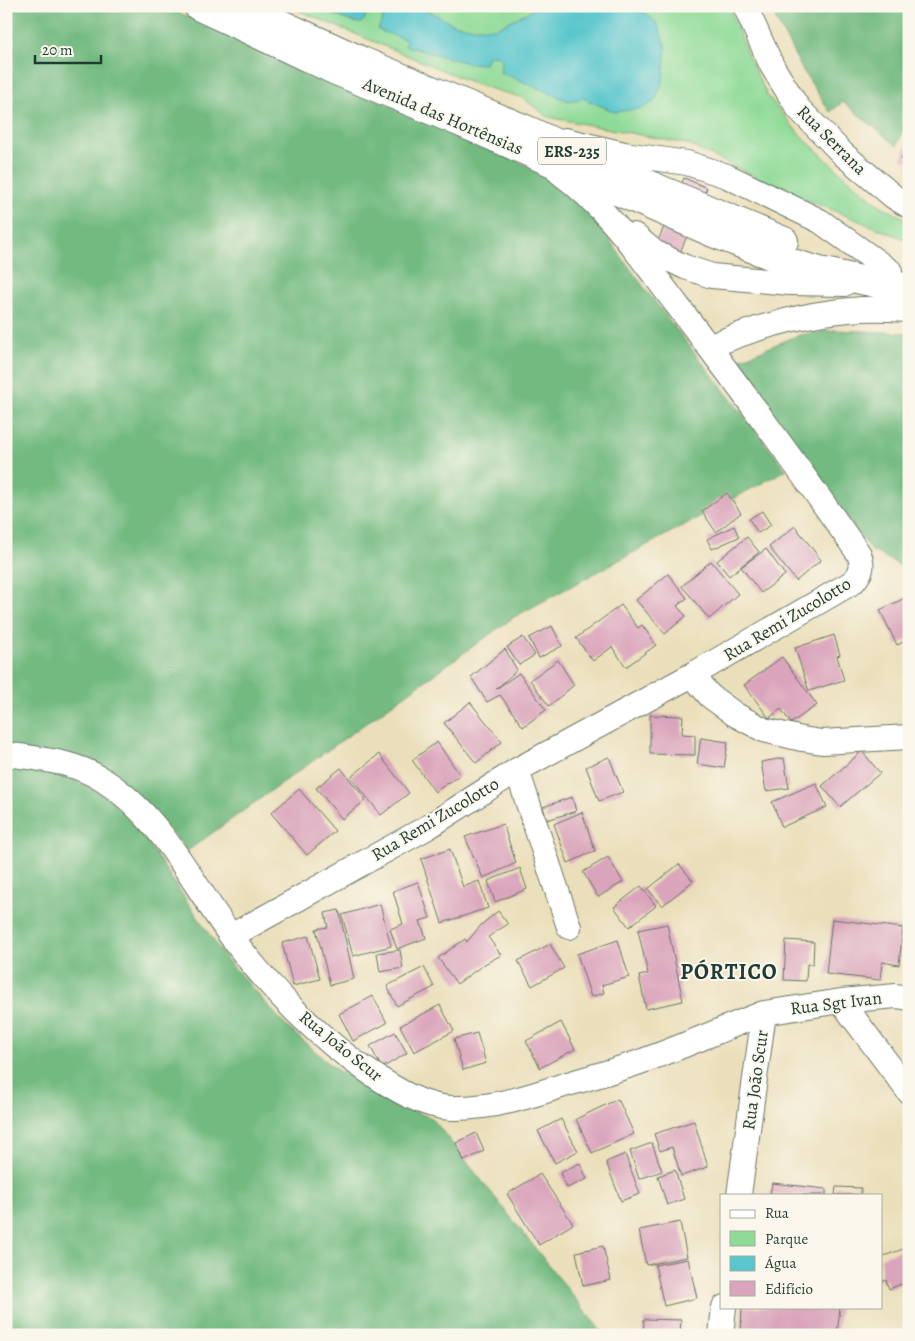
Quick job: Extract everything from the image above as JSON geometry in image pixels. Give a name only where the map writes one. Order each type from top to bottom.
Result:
[{"type":"main road","name":"Avenida das Hortênsias","points":[[242,6],[362,61],[713,233],[782,260],[820,271],[898,279]]},
{"type":"main road","name":"Avenida das Hortênsias","points":[[204,8],[336,71],[464,124],[524,140]]},
{"type":"street","name":"Rua Serrana","points":[[745,6],[772,66],[798,108],[843,154],[894,197],[909,206]]},
{"type":"street","name":"Rua Remi Zucolotto","points":[[231,936],[428,827],[517,770],[692,675],[852,582],[861,573],[862,562],[859,554],[709,347],[625,237],[581,189],[548,165],[524,140]]},
{"type":"street","points":[[524,140],[687,163],[727,176],[820,222],[898,279]]},
{"type":"street","points":[[599,208],[654,252],[686,267],[712,276],[790,283],[898,279]]},
{"type":"street","points":[[709,347],[734,336],[772,324],[827,312],[864,308],[909,310]]},
{"type":"street","points":[[692,675],[710,696],[736,715],[764,730],[822,742],[909,737]]},
{"type":"street","name":"Rua João Scur","points":[[6,754],[82,768],[105,781],[128,800],[155,826],[231,936],[274,988],[337,1048],[361,1067],[394,1088],[424,1102],[449,1108],[476,1108],[516,1100],[632,1065],[764,1012],[739,1194]]},
{"type":"street","points":[[517,770],[569,927]]},
{"type":"street","name":"Rua Sgt Ivan","points":[[764,1012],[896,996],[909,998]]},
{"type":"street","points":[[841,1002],[909,1092]]},
{"type":"street","points":[[721,1335],[724,1308]]},
{"type":"green space","points":[[13,6],[163,6],[547,174],[588,211],[648,293],[786,470],[514,617],[187,851],[133,789],[6,743],[6,22]]},
{"type":"green space","points":[[288,6],[729,6],[748,56],[767,95],[799,134],[841,173],[878,204],[909,221],[909,241],[788,192],[687,144],[548,117],[523,98],[478,85]]},
{"type":"green space","points":[[769,6],[909,6],[909,115],[897,146],[843,102],[830,112],[802,69]]},
{"type":"green space","points":[[834,330],[909,333],[909,579],[900,565],[871,550],[733,362],[799,335]]},
{"type":"green space","points":[[6,767],[64,776],[93,789],[116,804],[145,839],[226,959],[288,1028],[337,1070],[399,1106],[432,1118],[604,1335],[6,1335]]},
{"type":"water","points":[[322,6],[369,6],[361,23],[341,18]]},
{"type":"water","points":[[388,6],[419,6],[453,24],[474,28],[496,28],[540,6],[637,6],[657,23],[666,47],[663,81],[654,102],[642,108],[615,112],[583,98],[569,101],[500,72],[502,59],[496,55],[488,56],[485,64],[468,63],[405,46],[407,40],[378,30]]},
{"type":"building","points":[[909,140],[909,162],[901,159]]},
{"type":"building","points":[[684,178],[707,188],[679,255],[656,246]]},
{"type":"building","points":[[727,493],[741,513],[716,532],[702,511]]},
{"type":"building","points":[[762,511],[771,525],[758,533],[749,519]]},
{"type":"building","points":[[734,526],[739,537],[712,549],[707,539]]},
{"type":"building","points":[[795,526],[821,560],[796,581],[769,547]]},
{"type":"building","points":[[747,537],[759,552],[729,576],[717,561]]},
{"type":"building","points":[[766,549],[785,575],[761,593],[741,567]]},
{"type":"building","points":[[711,561],[738,594],[709,619],[682,586]]},
{"type":"building","points":[[668,574],[687,598],[677,606],[686,616],[665,634],[636,600]]},
{"type":"building","points":[[909,596],[909,639],[897,645],[880,610]]},
{"type":"building","points":[[621,605],[638,628],[642,625],[656,645],[626,667],[612,647],[593,661],[576,638]]},
{"type":"building","points":[[552,626],[562,646],[539,658],[529,638]]},
{"type":"building","points":[[834,635],[840,655],[837,656],[844,680],[809,691],[795,648]]},
{"type":"building","points":[[523,637],[535,655],[519,665],[507,647]]},
{"type":"building","points":[[505,649],[517,670],[496,689],[519,673],[546,710],[523,727],[500,695],[487,702],[471,677]]},
{"type":"building","points":[[782,657],[817,705],[791,723],[781,709],[769,718],[744,685]]},
{"type":"building","points":[[558,660],[574,685],[549,706],[530,680]]},
{"type":"building","points":[[470,702],[502,742],[476,763],[444,723]]},
{"type":"building","points":[[650,715],[683,716],[682,734],[695,735],[695,755],[650,754]]},
{"type":"building","points":[[701,738],[728,742],[724,768],[697,764]]},
{"type":"building","points":[[437,742],[460,775],[435,792],[412,760]]},
{"type":"building","points":[[862,751],[880,773],[840,807],[822,786]]},
{"type":"building","points":[[379,754],[409,793],[381,815],[351,777]]},
{"type":"building","points":[[609,757],[623,792],[599,801],[586,767]]},
{"type":"building","points":[[784,758],[789,788],[766,791],[761,762]]},
{"type":"building","points":[[341,768],[366,800],[342,819],[316,788]]},
{"type":"building","points":[[816,783],[827,807],[782,827],[772,802]]},
{"type":"building","points":[[299,789],[335,831],[307,855],[271,813]]},
{"type":"building","points":[[572,797],[576,811],[547,820],[543,807]]},
{"type":"building","points":[[582,812],[595,851],[568,863],[554,824]]},
{"type":"building","points":[[503,824],[516,863],[483,878],[465,837]]},
{"type":"building","points":[[450,849],[463,887],[479,881],[488,908],[442,923],[421,859]]},
{"type":"building","points":[[608,857],[623,882],[598,897],[583,872]]},
{"type":"building","points":[[679,864],[693,881],[662,906],[648,889]]},
{"type":"building","points":[[520,868],[527,889],[495,902],[488,881]]},
{"type":"building","points":[[418,882],[430,918],[420,921],[426,938],[397,949],[390,929],[403,924],[393,891]]},
{"type":"building","points":[[641,886],[656,906],[629,927],[614,907]]},
{"type":"building","points":[[380,904],[391,946],[353,956],[342,915]]},
{"type":"building","points":[[339,910],[354,979],[330,985],[316,929],[328,927],[325,913]]},
{"type":"building","points":[[498,911],[508,924],[488,937],[501,955],[483,965],[457,984],[438,958],[465,939],[467,942],[481,925]]},
{"type":"building","points":[[832,919],[903,928],[899,965],[882,962],[880,980],[826,974]]},
{"type":"building","points":[[667,924],[683,1001],[646,1009],[639,976],[648,974],[638,930]]},
{"type":"building","points":[[308,936],[320,979],[293,986],[282,943]]},
{"type":"building","points":[[618,940],[629,977],[602,985],[604,993],[591,997],[577,954]]},
{"type":"building","points":[[786,940],[814,942],[813,964],[807,964],[806,981],[784,980]]},
{"type":"building","points":[[550,944],[564,968],[532,986],[518,961]]},
{"type":"building","points":[[400,950],[403,968],[380,972],[377,953]]},
{"type":"building","points":[[907,956],[909,956],[909,973],[906,973]]},
{"type":"building","points":[[424,967],[434,987],[397,1006],[387,986]]},
{"type":"building","points":[[373,996],[387,1023],[353,1041],[339,1014]]},
{"type":"building","points":[[440,1005],[454,1031],[414,1052],[400,1026]]},
{"type":"building","points":[[561,1022],[575,1049],[540,1068],[526,1041]]},
{"type":"building","points":[[395,1032],[407,1053],[382,1068],[370,1046]]},
{"type":"building","points":[[477,1033],[486,1063],[463,1070],[454,1039]]},
{"type":"building","points":[[618,1099],[634,1134],[592,1153],[576,1119]]},
{"type":"building","points":[[561,1119],[578,1151],[555,1163],[538,1131]]},
{"type":"building","points":[[694,1121],[708,1167],[681,1176],[672,1147],[660,1151],[654,1134]]},
{"type":"building","points":[[476,1133],[484,1151],[464,1161],[456,1143]]},
{"type":"building","points":[[652,1143],[662,1171],[639,1179],[630,1151]]},
{"type":"building","points":[[625,1154],[640,1194],[621,1201],[606,1162]]},
{"type":"building","points":[[580,1163],[587,1179],[567,1188],[560,1173]]},
{"type":"building","points":[[675,1170],[684,1199],[667,1205],[658,1176]]},
{"type":"building","points":[[540,1174],[573,1224],[539,1245],[507,1194]]},
{"type":"building","points":[[772,1183],[826,1189],[826,1194],[770,1194]]},
{"type":"building","points":[[836,1187],[861,1188],[861,1194],[835,1194]]},
{"type":"building","points":[[680,1222],[687,1257],[646,1265],[639,1230]]},
{"type":"building","points":[[603,1246],[611,1280],[583,1286],[576,1252]]},
{"type":"building","points":[[909,1247],[909,1281],[889,1289],[886,1280],[882,1282],[882,1257]]},
{"type":"building","points":[[688,1259],[697,1298],[664,1306],[655,1265]]},
{"type":"building","points":[[742,1308],[840,1308],[837,1335],[741,1335]]},
{"type":"building","points":[[644,1319],[681,1320],[680,1335],[643,1335]]},
{"type":"district","name":"PÓRTICO","points":[[729,971]]}]
